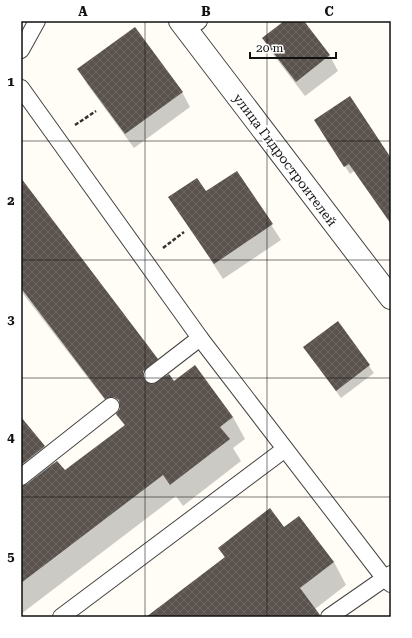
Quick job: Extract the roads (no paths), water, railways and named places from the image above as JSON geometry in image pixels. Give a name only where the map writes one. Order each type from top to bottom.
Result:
[{"type":"street","name":"улица Гидростроителей","points":[[188,24],[391,298]]},
{"type":"lane","points":[[21,50],[37,21]]},
{"type":"lane","points":[[21,88],[200,338],[285,449],[389,579],[329,617]]},
{"type":"lane","points":[[152,374],[200,338]]},
{"type":"lane","points":[[21,477],[110,406]]},
{"type":"lane","points":[[61,617],[285,449]]}]
